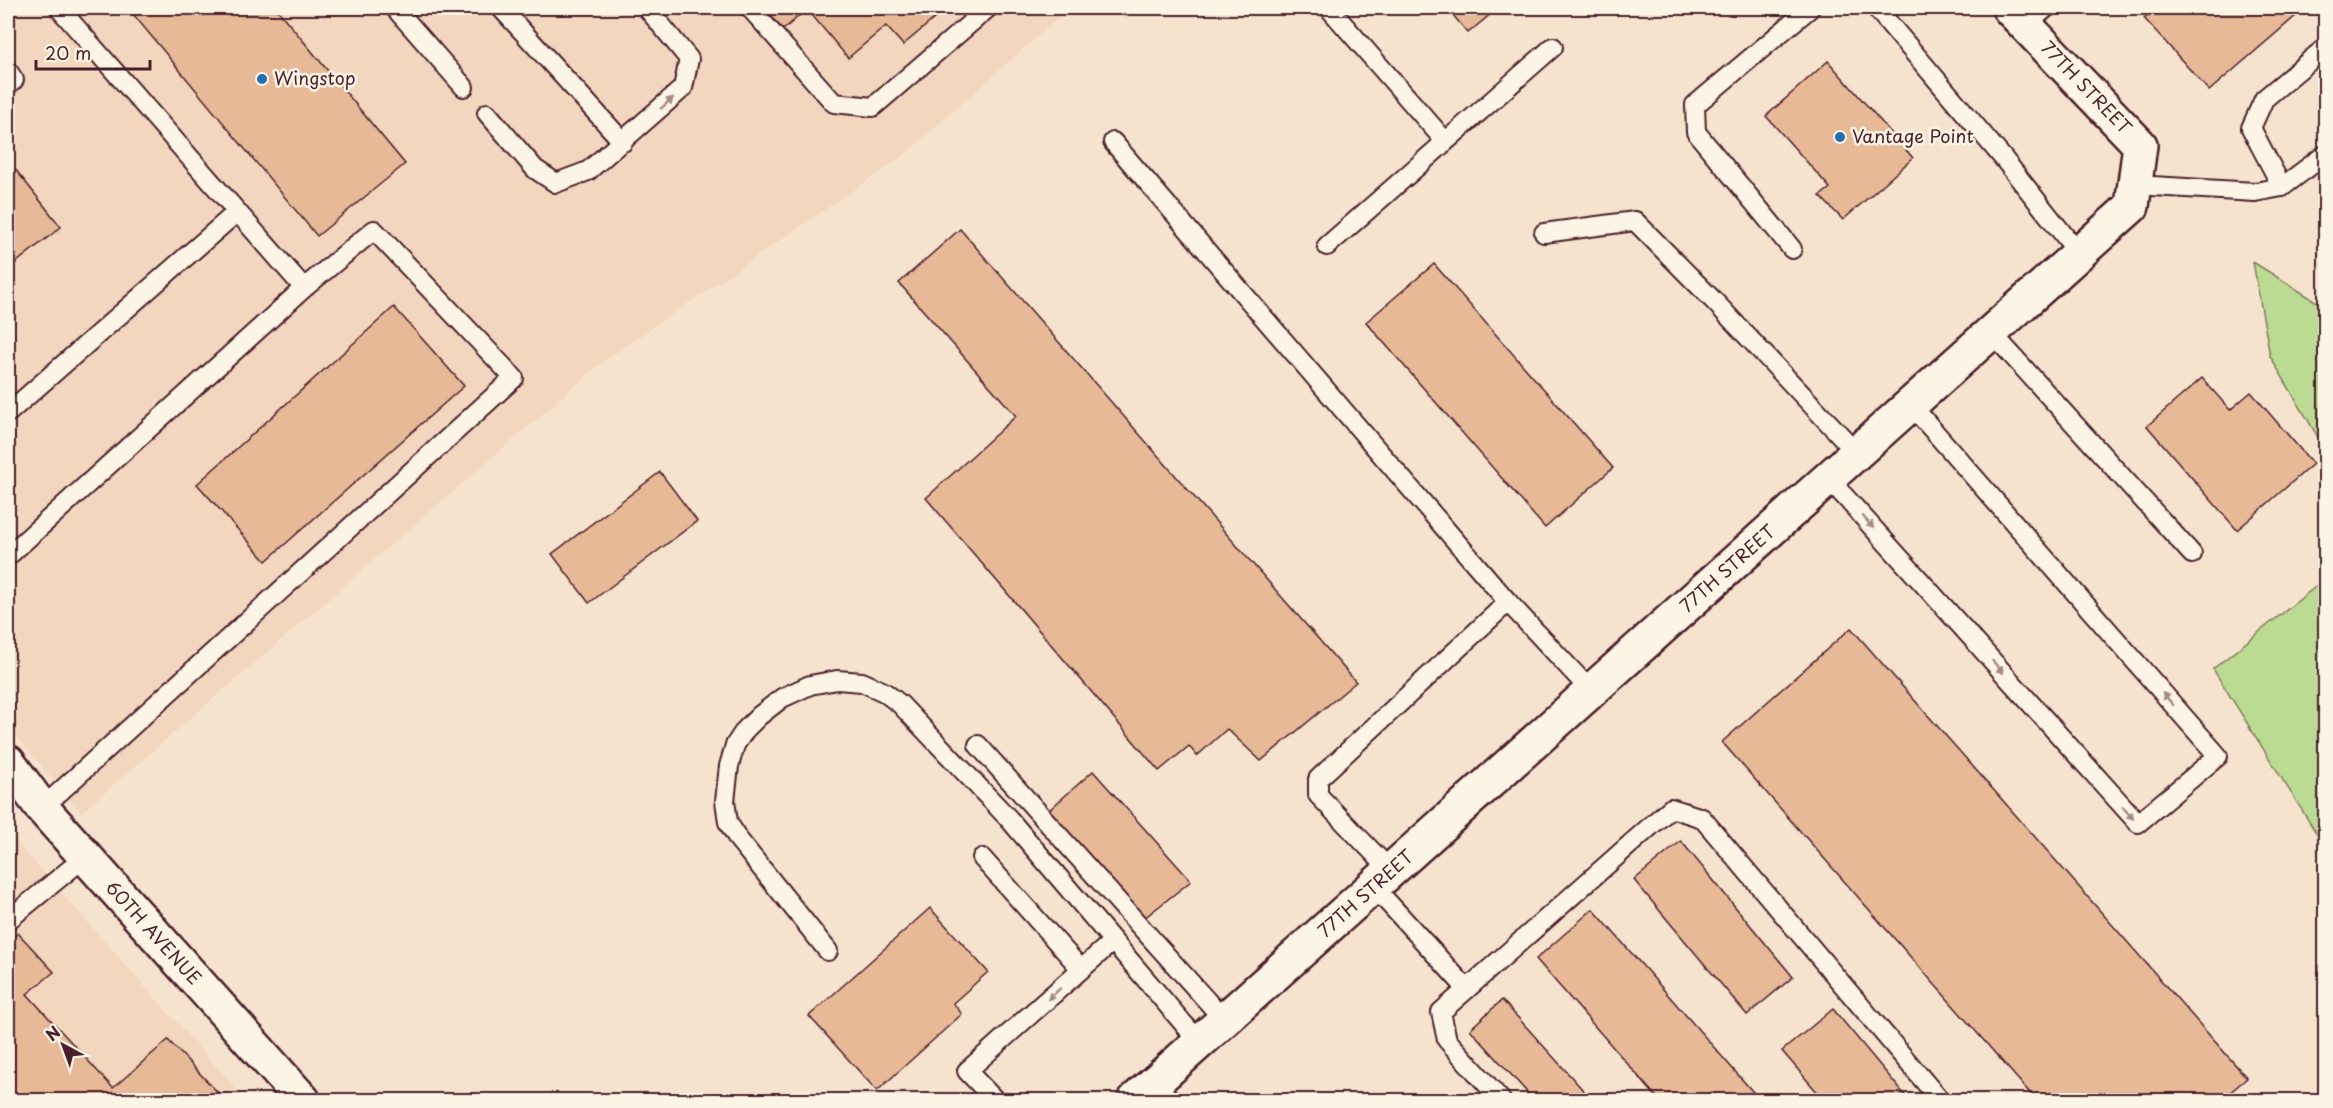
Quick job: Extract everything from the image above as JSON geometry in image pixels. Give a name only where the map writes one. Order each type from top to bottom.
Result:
[{"type":"street","name":"77TH STREET","points":[[1153,1095],[1200,1043],[2132,206],[2140,145],[2027,13]]},
{"type":"street","name":"60TH AVENUE","points":[[8,762],[42,808],[303,1101]]},
{"type":"lane","points":[[59,8],[304,288]]},
{"type":"lane","points":[[395,8],[464,87]]},
{"type":"lane","points":[[501,8],[623,142]]},
{"type":"lane","points":[[487,112],[535,170],[556,183],[588,171],[683,88],[689,59],[647,8]]},
{"type":"lane","points":[[750,8],[834,103],[873,107],[988,8]]},
{"type":"lane","points":[[1329,8],[1445,141]]},
{"type":"lane","points":[[1792,249],[1696,132],[1695,105],[1810,8]]},
{"type":"lane","points":[[1875,8],[2003,158],[2079,254]]},
{"type":"lane","points":[[1327,246],[1553,46]]},
{"type":"lane","points":[[2282,187],[2251,128],[2264,99],[2325,47]]},
{"type":"lane","points":[[8,71],[14,80],[8,85]]},
{"type":"lane","points":[[1113,142],[1508,602],[1592,692]]},
{"type":"lane","points":[[2135,185],[2254,192],[2282,187],[2325,154]]},
{"type":"lane","points":[[8,413],[237,212]]},
{"type":"lane","points":[[1544,233],[1635,221],[1716,302],[1857,453]]},
{"type":"lane","points":[[8,554],[304,288],[374,230],[514,378],[42,808]]},
{"type":"lane","points":[[1991,333],[2192,554]]},
{"type":"lane","points":[[1829,478],[2138,823],[2218,756],[1911,405]]},
{"type":"lane","points":[[1467,989],[1318,795],[1318,779],[1508,602]]},
{"type":"lane","points":[[828,951],[738,839],[728,822],[725,801],[729,766],[735,745],[745,729],[782,698],[810,685],[837,680],[862,682],[884,692],[900,704],[1009,819],[1200,1043]]},
{"type":"lane","points":[[978,745],[1225,1021]]},
{"type":"lane","points":[[1501,1101],[1446,1040],[1441,1012],[1671,808],[1702,818],[1940,1101]]},
{"type":"lane","points":[[8,920],[85,857]]},
{"type":"lane","points":[[982,858],[1081,969]]},
{"type":"lane","points":[[995,1101],[967,1071],[1113,941]]},
{"type":"shaded area","points":[[8,8],[1069,8],[902,157],[605,360],[81,813],[8,727]]},
{"type":"shaded area","points":[[8,833],[246,1100],[8,1100]]},
{"type":"green space","points":[[2253,262],[2325,307],[2325,449],[2270,356]]},
{"type":"green space","points":[[2325,579],[2325,847],[2213,669]]},
{"type":"building","points":[[128,8],[276,8],[405,164],[317,236]]},
{"type":"building","points":[[764,8],[947,8],[903,45],[886,26],[848,58],[807,9],[783,30]]},
{"type":"building","points":[[1447,8],[1498,8],[1468,33]]},
{"type":"building","points":[[2156,8],[2305,8],[2209,91],[2144,18]]},
{"type":"building","name":"Vantage Point","points":[[1828,61],[1913,158],[1843,220],[1820,196],[1830,188],[1766,116]]},
{"type":"building","points":[[8,160],[61,227],[8,269]]},
{"type":"building","points":[[960,229],[1356,682],[1261,761],[1227,729],[1197,756],[1189,746],[1159,771],[926,498],[1016,416],[899,283]]},
{"type":"building","points":[[1434,264],[1613,468],[1545,528],[1366,322]]},
{"type":"building","points":[[394,307],[464,386],[266,561],[197,484]]},
{"type":"building","points":[[2202,378],[2230,410],[2251,392],[2313,464],[2237,530],[2147,426]]},
{"type":"building","points":[[660,472],[697,521],[589,603],[552,554]]},
{"type":"building","points":[[1851,628],[2247,1078],[2221,1100],[2036,1100],[1722,742]]},
{"type":"building","points":[[1093,771],[1191,881],[1143,919],[1049,810]]},
{"type":"building","points":[[1681,841],[1793,977],[1747,1015],[1634,880]]},
{"type":"building","points":[[930,908],[988,972],[953,1003],[962,1014],[877,1091],[809,1016]]},
{"type":"building","points":[[1593,909],[1760,1100],[1659,1100],[1536,959]]},
{"type":"building","points":[[18,933],[54,972],[27,994],[113,1088],[168,1040],[225,1100],[8,1100],[8,941]]},
{"type":"building","points":[[1502,1000],[1592,1100],[1534,1100],[1470,1029]]},
{"type":"building","points":[[1833,1009],[1909,1100],[1824,1100],[1782,1051]]},
{"type":"place","name":"Wingstop","points":[[262,79]]},
{"type":"place","name":"Vantage Point","points":[[1840,137]]}]
